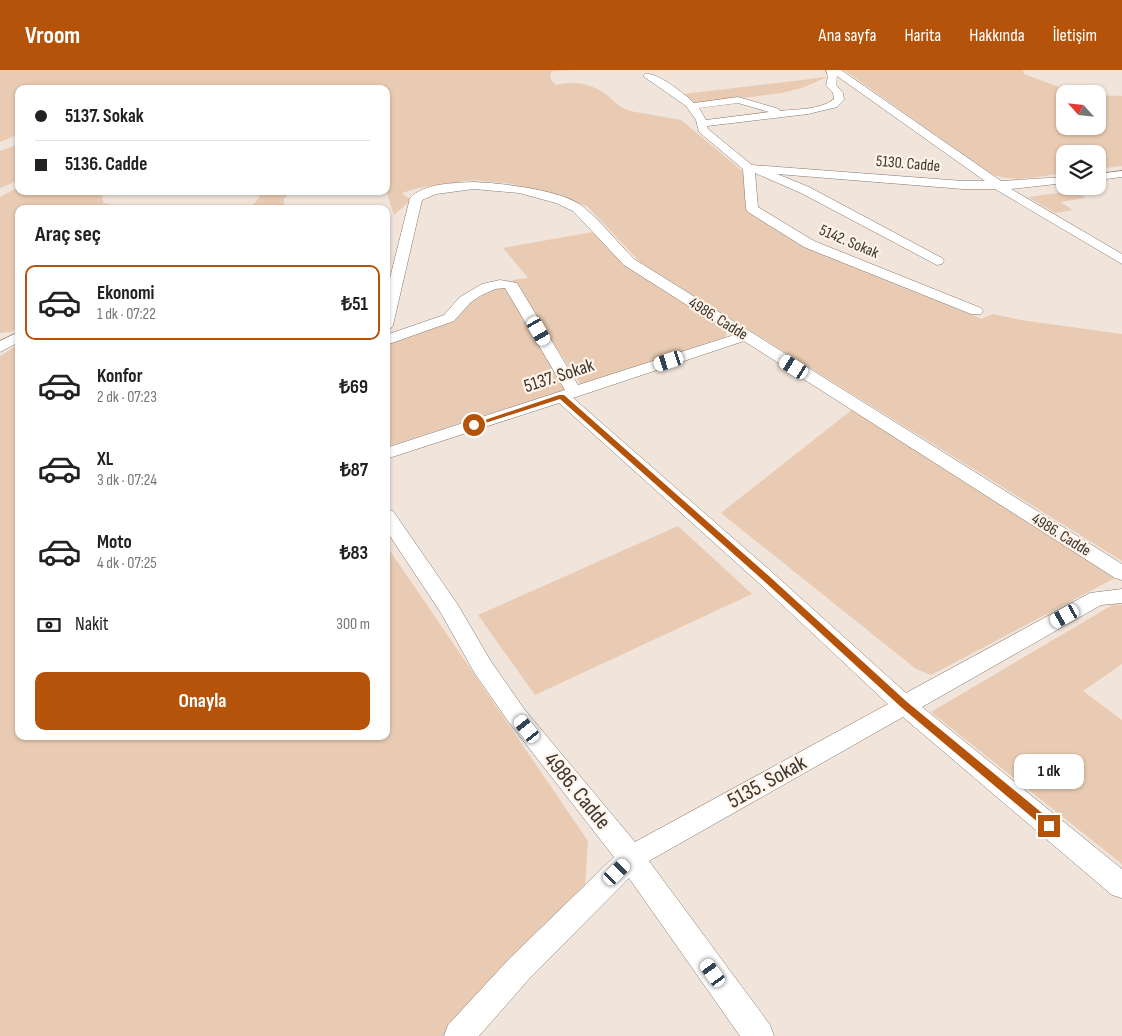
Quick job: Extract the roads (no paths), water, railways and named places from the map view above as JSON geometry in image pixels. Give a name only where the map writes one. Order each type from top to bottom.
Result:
[{"type":"street","points":[[703,123],[833,105],[839,100],[838,93],[831,84],[833,70]]},
{"type":"street","points":[[833,70],[1002,188],[1122,260]]},
{"type":"street","points":[[648,76],[682,97],[703,123],[704,130],[749,168],[805,190],[938,261]]},
{"type":"street","points":[[691,106],[738,100],[784,113]]},
{"type":"street","name":"5130. Cadde","points":[[749,168],[1002,188],[1056,181]]},
{"type":"street","name":"5142. Sokak","points":[[749,168],[752,209],[772,222],[809,244],[976,311]]},
{"type":"street","name":"5130. Cadde","points":[[763,172],[932,187],[1056,186]]},
{"type":"street","points":[[1106,175],[1122,174]]},
{"type":"street","points":[[1106,181],[1122,179]]},
{"type":"street","name":"4986. Cadde","points":[[390,308],[416,198],[427,191],[450,187],[497,186],[512,188],[566,203],[577,208],[629,262],[1122,573]]},
{"type":"street","points":[[390,339],[449,318],[466,299],[474,294],[498,284],[512,286],[568,394],[904,705],[1122,886]]},
{"type":"street","name":"5137. Sokak","points":[[390,453],[745,336]]},
{"type":"street","points":[[0,347],[15,338]]},
{"type":"street","name":"4986. Cadde","points":[[390,520],[450,610],[482,666],[516,714],[631,858],[759,1036]]},
{"type":"street","name":"5135. Sokak","points":[[459,1036],[519,968],[631,858],[1097,598],[1122,596]]}]
